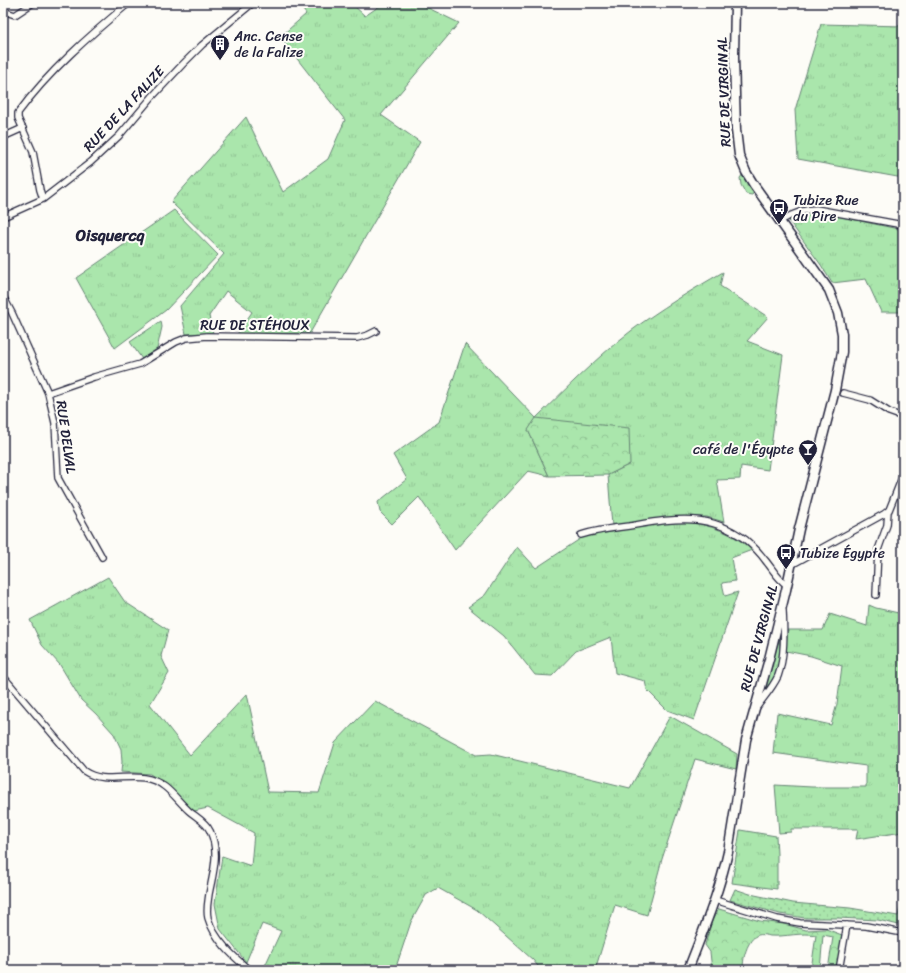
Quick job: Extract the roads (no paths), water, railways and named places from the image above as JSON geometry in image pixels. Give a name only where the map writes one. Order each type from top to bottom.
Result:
[{"type":"street","points":[[3,11],[15,15],[33,3]]},
{"type":"street","points":[[43,199],[33,152],[18,118],[18,113],[40,85],[98,28],[129,3]]},
{"type":"street","name":"RUE DE LA FALIZE","points":[[3,217],[43,199],[57,190],[105,149],[119,136],[152,97],[182,65],[246,5],[253,3]]},
{"type":"street","name":"RUE DE VIRGINAL","points":[[688,970],[715,900],[724,870],[746,740],[783,603],[838,376],[842,352],[842,334],[837,311],[829,290],[746,172],[739,155],[734,88],[735,3]]},
{"type":"street","points":[[3,137],[23,128]]},
{"type":"street","points":[[780,221],[791,214],[816,209],[903,225]]},
{"type":"street","name":"RUE DELVAL","points":[[3,296],[48,393],[55,423],[58,478],[102,557]]},
{"type":"street","name":"RUE DE STÉHOUX","points":[[48,393],[94,377],[140,364],[176,342],[189,337],[357,338],[376,331]]},
{"type":"street","points":[[843,393],[870,400],[889,412],[903,418]]},
{"type":"street","points":[[876,594],[878,550],[887,525],[888,511],[903,476]]},
{"type":"street","points":[[791,565],[888,511]]},
{"type":"street","points":[[581,535],[658,521],[684,519],[702,520],[727,529],[746,540],[764,558],[781,582],[787,586]]},
{"type":"street","points":[[753,712],[767,694],[778,675],[782,660],[783,603]]},
{"type":"street","points":[[3,676],[84,771],[91,776],[99,778],[132,776],[155,781],[164,786],[189,811],[205,824],[210,831],[216,858],[207,906],[208,918],[223,944],[233,956],[249,970]]},
{"type":"street","points":[[715,900],[777,919],[800,923],[878,928],[903,933]]},
{"type":"street","points":[[839,970],[847,925]]},
{"type":"place","name":"Anc. Cense de la Falize","points":[[220,61]]},
{"type":"place","name":"Tubize Rue du Pire","points":[[779,225]]},
{"type":"place","name":"café de l'Égypte","points":[[808,466]]},
{"type":"place","name":"Tubize Égypte","points":[[786,570]]},
{"type":"district","name":"Oisquercq","points":[[110,235]]}]
